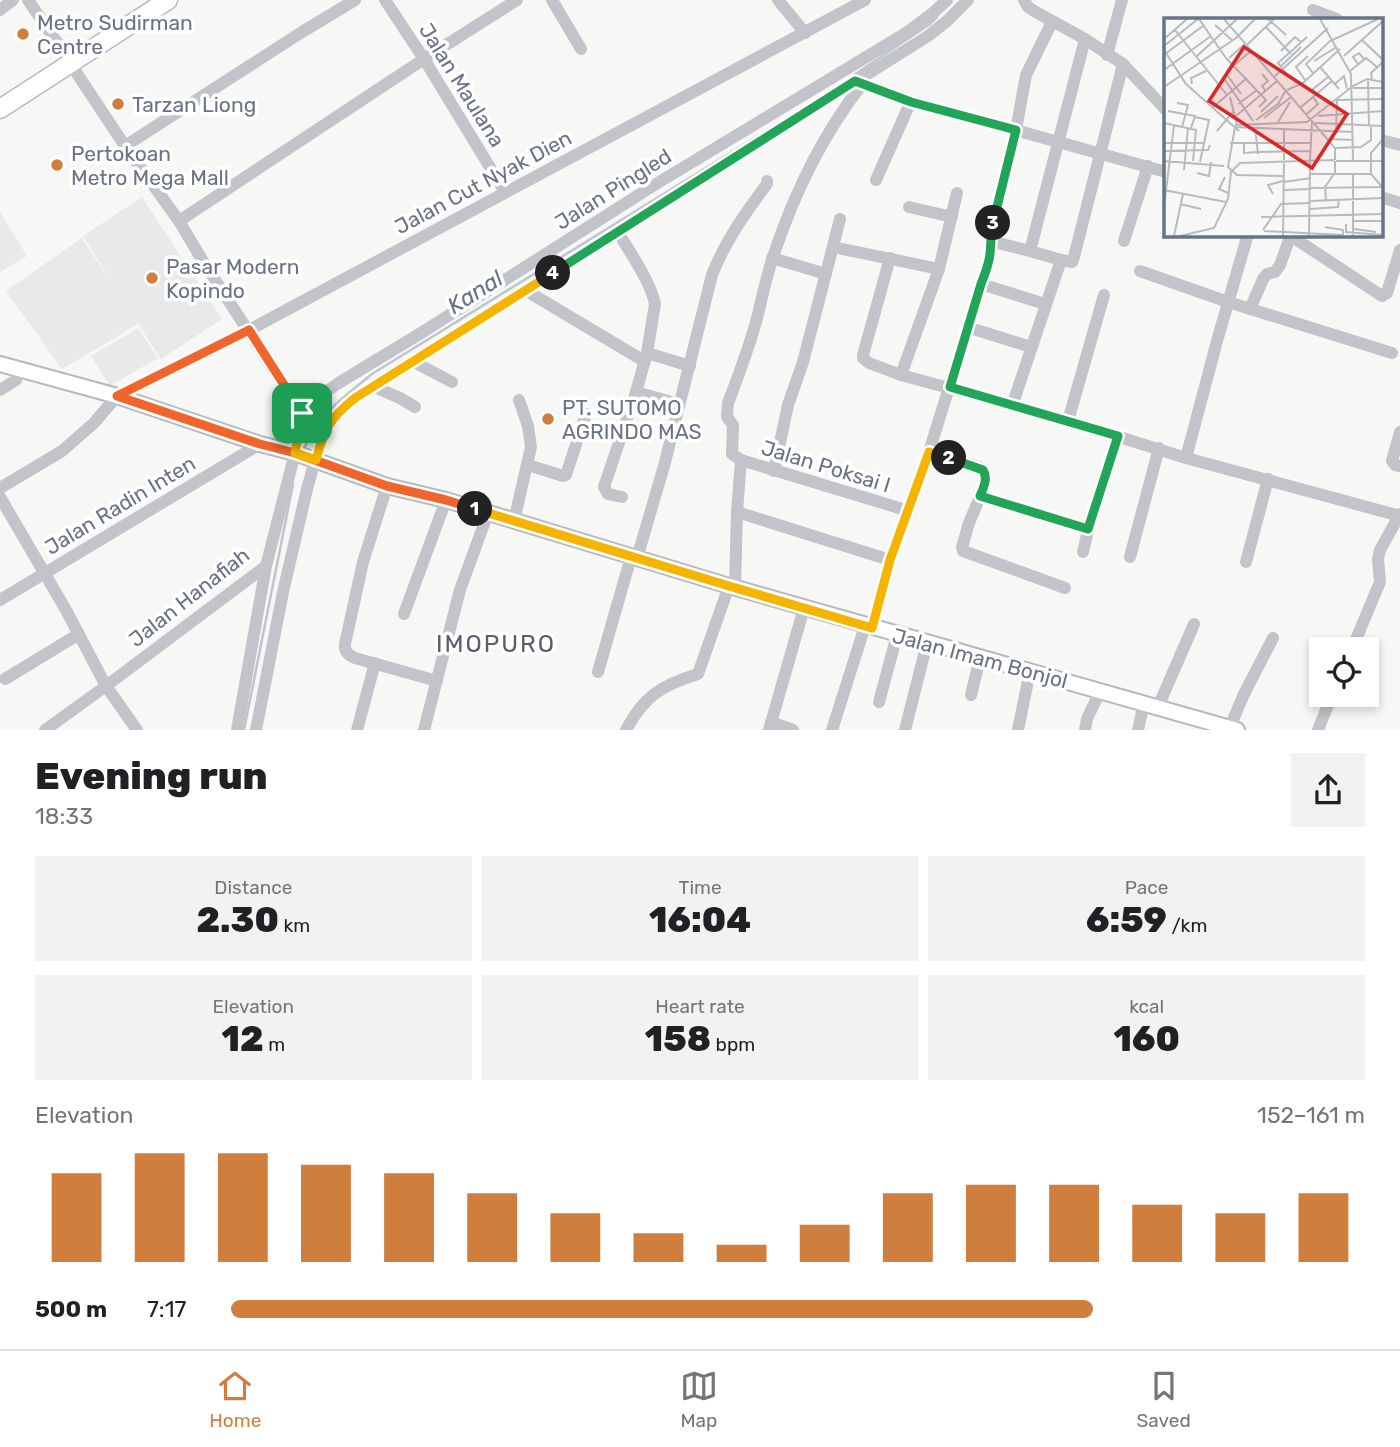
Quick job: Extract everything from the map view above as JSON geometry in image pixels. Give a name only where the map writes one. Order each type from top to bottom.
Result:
[{"type":"highway","points":[[0,109],[149,0]]},
{"type":"highway","points":[[0,97],[168,0]]},
{"type":"main road","name":"Jalan Imam Bonjol","points":[[0,364],[117,396],[260,444],[295,453],[387,486],[446,500],[869,627],[1234,728]]},
{"type":"street","points":[[0,10],[13,0]]},
{"type":"street","points":[[28,0],[125,146],[156,186],[302,413]]},
{"type":"street","points":[[125,146],[355,0]]},
{"type":"street","name":"Jalan Maulana","points":[[385,0],[505,192]]},
{"type":"street","points":[[179,221],[517,0]]},
{"type":"street","points":[[552,0],[581,49]]},
{"type":"street","points":[[778,0],[805,33]]},
{"type":"street","name":"Jalan Cut Nyak Dien","points":[[117,396],[249,330],[805,33],[843,5],[865,0]]},
{"type":"street","name":"Jalan Pingled","points":[[302,413],[337,384],[656,184],[906,33],[947,0]]},
{"type":"street","points":[[256,730],[313,460],[326,427],[340,410],[372,386],[859,82],[928,36],[968,0]]},
{"type":"street","points":[[1024,0],[1028,7],[1123,64],[1164,108]]},
{"type":"street","points":[[1107,55],[1122,0]]},
{"type":"street","points":[[1313,10],[1334,18]]},
{"type":"street","points":[[832,730],[950,387],[990,256],[994,217],[1016,130],[1026,75],[1052,22]]},
{"type":"street","points":[[1030,250],[1085,39]]},
{"type":"street","points":[[990,242],[1072,262],[1123,64]]},
{"type":"street","points":[[859,82],[911,102],[1164,171]]},
{"type":"street","points":[[741,460],[732,454],[733,425],[726,417],[726,411],[755,326],[772,258],[797,192],[859,82]]},
{"type":"street","points":[[876,180],[911,102]]},
{"type":"street","points":[[1382,140],[1400,145]]},
{"type":"street","points":[[1124,241],[1148,166]]},
{"type":"street","points":[[598,672],[664,466],[704,304],[718,259],[767,181]]},
{"type":"street","points":[[901,375],[939,269],[957,193]]},
{"type":"street","points":[[1382,197],[1400,203]]},
{"type":"street","points":[[909,207],[952,217]]},
{"type":"street","points":[[774,471],[788,404],[803,362],[840,219]]},
{"type":"street","points":[[618,232],[654,297],[655,304],[636,392],[604,487],[608,494],[622,497]]},
{"type":"street","points":[[1186,458],[1247,236]]},
{"type":"street","points":[[1250,309],[1263,279],[1267,274],[1275,272],[1293,237],[1381,296],[1387,293],[1400,250]]},
{"type":"street","points":[[833,247],[939,269]]},
{"type":"street","points":[[772,258],[826,274]]},
{"type":"street","points":[[890,258],[862,357],[865,361],[901,375],[1068,421],[1186,458],[1400,515],[1380,550],[1380,582],[1357,637]]},
{"type":"street","points":[[1012,406],[1060,260]]},
{"type":"street","points":[[1140,271],[1228,302],[1392,353]]},
{"type":"street","points":[[981,284],[1045,304]]},
{"type":"street","points":[[526,290],[645,357],[690,366]]},
{"type":"street","points":[[1068,421],[1104,295]]},
{"type":"street","points":[[967,327],[1031,347]]},
{"type":"street","points":[[412,361],[453,382]]},
{"type":"street","points":[[0,390],[16,380],[19,370]]},
{"type":"street","points":[[372,386],[415,407]]},
{"type":"street","points":[[636,392],[679,404]]},
{"type":"street","points":[[0,488],[62,451],[94,423],[117,396]]},
{"type":"street","points":[[514,521],[531,447],[519,400]]},
{"type":"street","name":"Jalan Hanafiah","points":[[45,730],[265,566],[295,453],[302,413]]},
{"type":"street","points":[[528,465],[566,475],[586,414]]},
{"type":"street","points":[[1400,432],[1392,461],[1400,466]]},
{"type":"street","points":[[1083,552],[1118,436]]},
{"type":"street","name":"Jalan Radin Inten","points":[[0,600],[260,444]]},
{"type":"street","points":[[1130,557],[1159,448]]},
{"type":"street","points":[[929,452],[983,470],[986,477],[962,547],[963,551],[1065,588]]},
{"type":"street","name":"Jalan Poksai I","points":[[626,730],[647,699],[667,686],[698,674],[732,587],[741,460],[909,511]]},
{"type":"street","points":[[1246,562],[1268,479]]},
{"type":"street","points":[[387,486],[363,562],[345,647],[350,656],[437,681]]},
{"type":"street","points":[[0,496],[106,686],[137,730]]},
{"type":"street","points":[[980,496],[1088,529]]},
{"type":"street","points":[[404,614],[446,500]]},
{"type":"street","points":[[737,512],[890,560]]},
{"type":"street","points":[[424,730],[460,590],[488,513]]},
{"type":"street","points":[[237,730],[265,566]]},
{"type":"street","points":[[793,730],[770,726],[804,608]]},
{"type":"street","points":[[1138,730],[1194,624]]},
{"type":"street","points":[[5,679],[79,634]]},
{"type":"street","points":[[879,702],[897,635]]},
{"type":"street","points":[[1234,728],[1244,694],[1273,638]]},
{"type":"street","points":[[905,730],[926,643]]},
{"type":"street","points":[[971,695],[980,658]]},
{"type":"street","points":[[357,730],[375,663]]},
{"type":"street","points":[[1018,730],[1030,671]]},
{"type":"street","points":[[1084,730],[1100,691]]},
{"type":"street","points":[[1318,730],[1327,707]]},
{"type":"shaded area","points":[[142,197],[222,319],[161,359],[138,324],[62,369],[6,291],[82,238],[118,292],[83,236]]},
{"type":"shaded area","points":[[0,212],[27,256],[0,272]]},
{"type":"shaded area","points":[[138,328],[158,358],[110,386],[91,356]]},
{"type":"waterway","name":"Kanal","points":[[836,87],[937,17]]},
{"type":"waterway","name":"Kanal","points":[[303,451],[323,417],[372,374],[759,135]]},
{"type":"waterway","name":"Kanal","points":[[244,730],[293,484]]},
{"type":"place","name":"Metro Sudirman Centre","points":[[23,34]]},
{"type":"place","name":"Tarzan Liong","points":[[118,104]]},
{"type":"place","name":"Pertokoan Metro Mega Mall","points":[[57,165]]},
{"type":"place","name":"Pasar Modern Kopindo","points":[[152,278]]},
{"type":"place","name":"PT. SUTOMO AGRINDO MAS","points":[[548,419]]},
{"type":"district","name":"IMOPURO","points":[[496,644]]},
{"type":"route","points":[[302,413],[249,330],[117,396],[260,444],[295,453],[387,486],[446,500],[872,628],[890,560],[929,452],[983,470],[986,477],[980,496],[1088,529],[1118,436],[950,387],[988,267],[994,217],[1016,130],[911,102],[855,81],[355,398],[340,410],[326,427],[316,460],[295,453],[302,413]]}]
